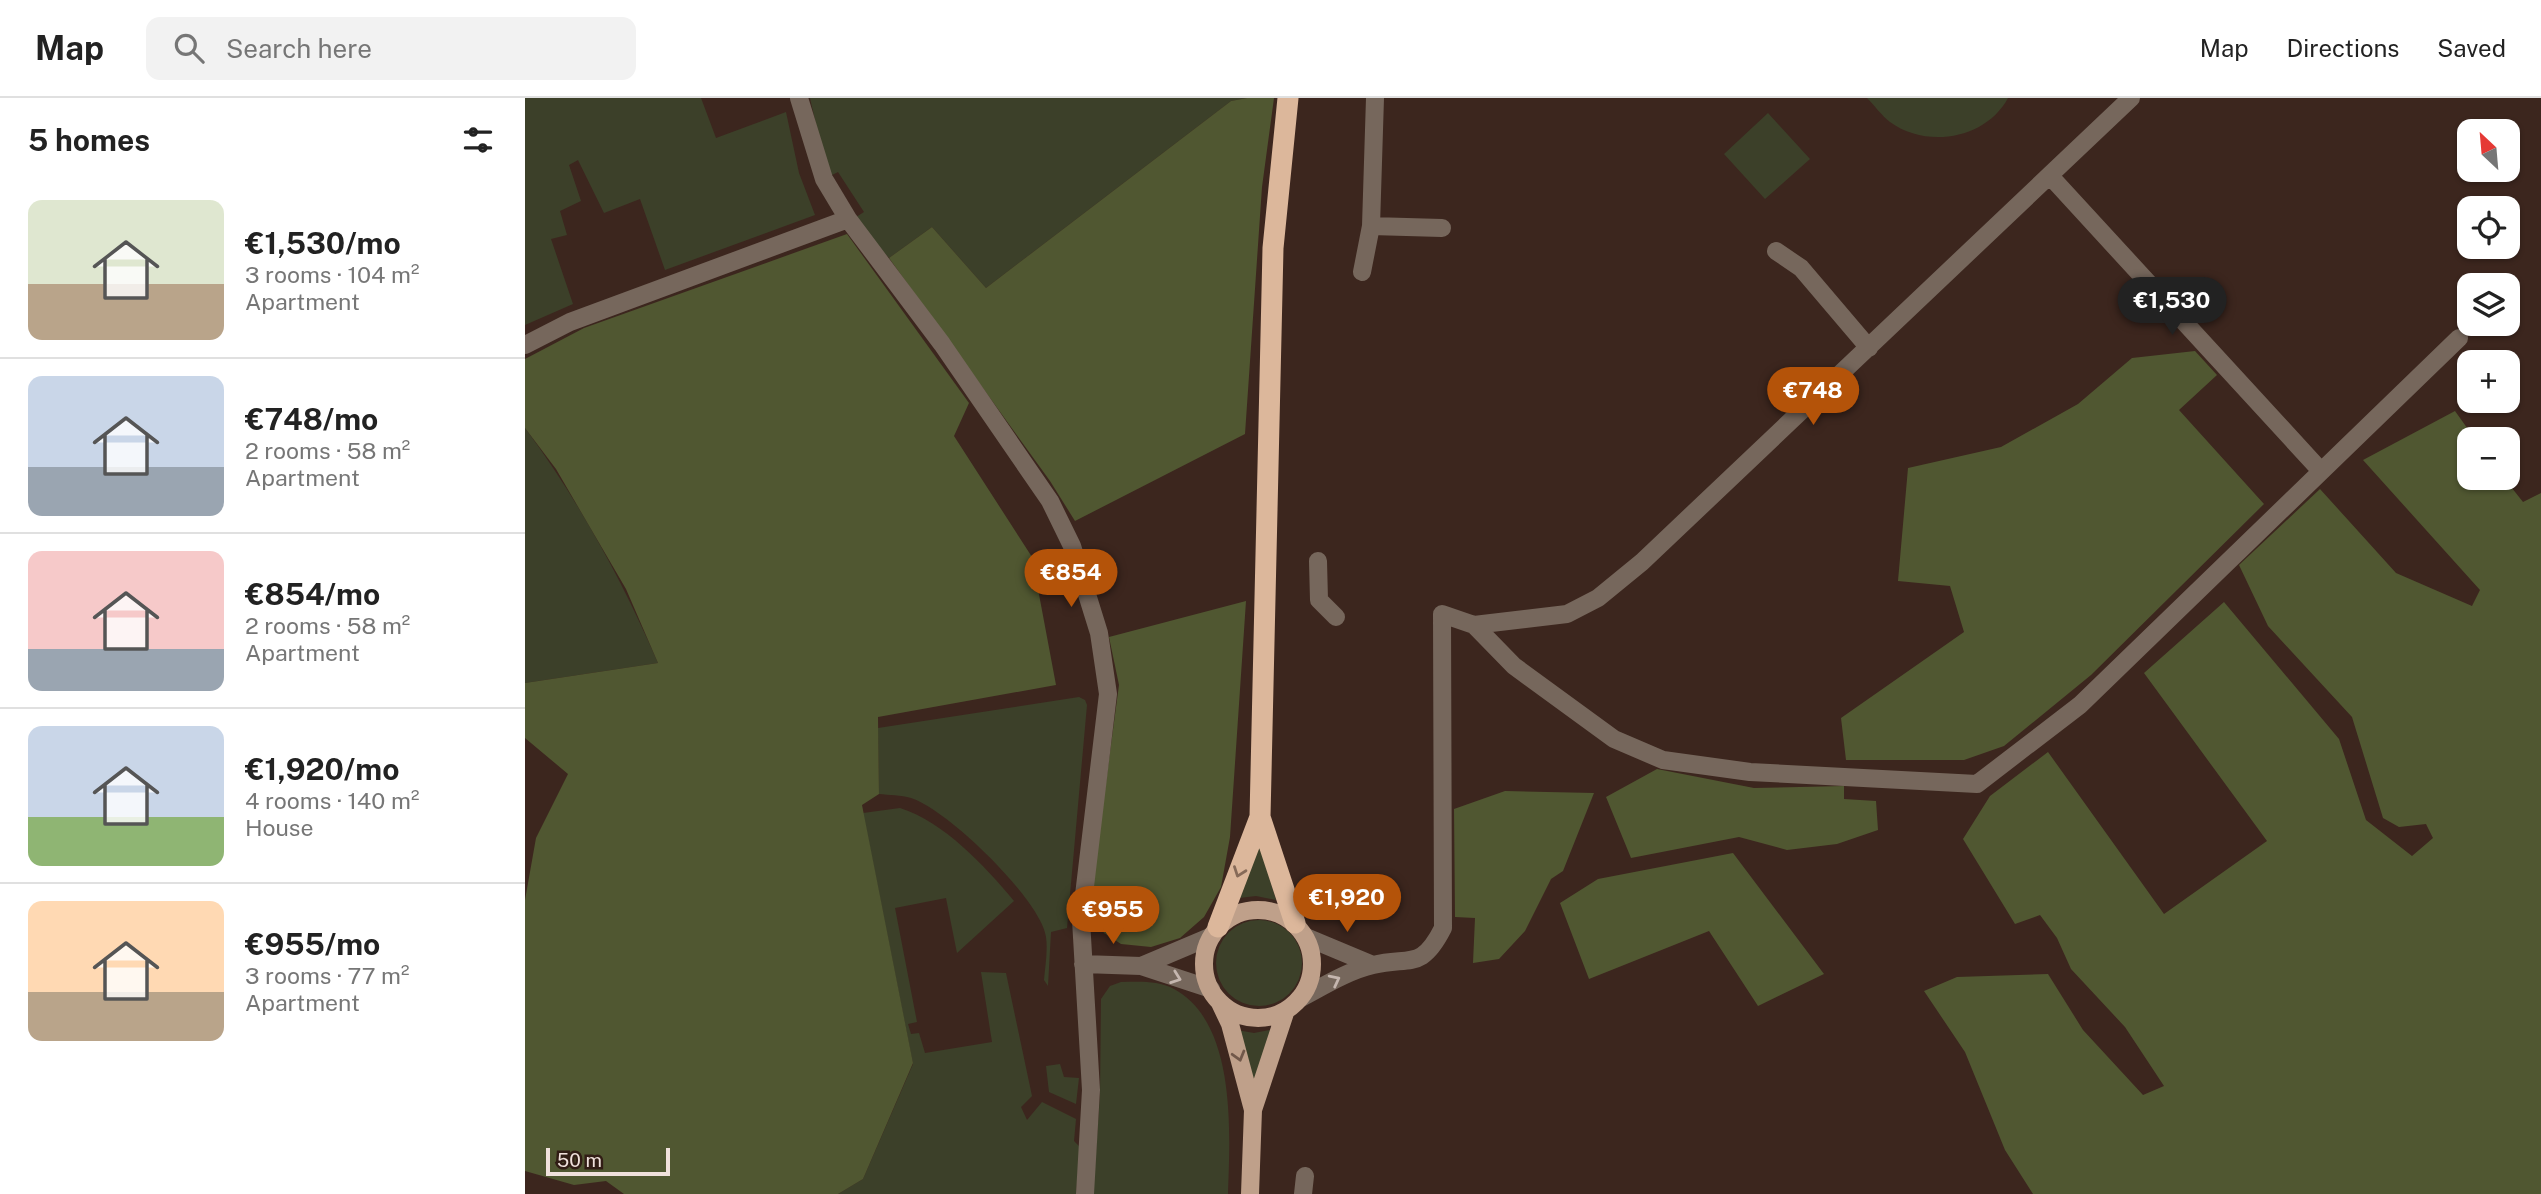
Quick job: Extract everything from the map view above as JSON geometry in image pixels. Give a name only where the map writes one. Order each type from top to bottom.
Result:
[{"type":"highway","points":[[1215,932],[1260,817],[1273,248],[1288,98]]},
{"type":"highway","points":[[1260,817],[1300,930]]},
{"type":"main road","points":[[1250,1194],[1253,1110],[1230,1024],[1216,996],[1205,960],[1215,932],[1235,914],[1264,910],[1280,914],[1300,930],[1311,952],[1312,969],[1293,1005],[1253,1110]]},
{"type":"main road","points":[[1216,996],[1229,1010],[1253,1018],[1293,1005]]},
{"type":"street","points":[[799,98],[824,179],[848,219],[934,333],[1050,501],[1072,546],[1099,633],[1108,694],[1081,920],[1091,1090],[1085,1194]]},
{"type":"street","points":[[1362,272],[1371,226],[1375,98]]},
{"type":"street","points":[[1293,1005],[1343,976],[1373,965],[1412,962],[1432,948],[1443,928],[1442,614],[1474,625],[1567,614],[1598,598],[1642,562],[2051,177],[2131,98]]},
{"type":"street","points":[[2051,177],[2321,471]]},
{"type":"street","points":[[525,345],[570,322],[848,219]]},
{"type":"street","points":[[1371,226],[1441,229]]},
{"type":"street","points":[[1776,251],[1801,268],[1869,348]]},
{"type":"street","points":[[1474,625],[1514,666],[1614,739],[1663,760],[1749,772],[1977,783],[2080,705],[2459,338]]},
{"type":"street","points":[[1318,561],[1319,600],[1336,617]]},
{"type":"street","points":[[1300,930],[1373,965]]},
{"type":"street","points":[[1141,966],[1215,932]]},
{"type":"street","points":[[1083,964],[1141,966],[1216,996]]},
{"type":"green space","points":[[525,98],[701,98],[716,138],[786,112],[799,173],[815,215],[665,270],[640,199],[604,213],[578,160],[569,165],[581,201],[560,211],[567,235],[551,239],[573,304],[525,325]]},
{"type":"green space","points":[[810,98],[1247,98],[1231,101],[986,288],[932,227],[889,258],[853,219],[864,212],[838,172],[828,177]]},
{"type":"green space","points":[[1274,98],[1262,187],[1245,434],[1075,521],[1050,481],[889,258],[932,227],[986,288],[1231,101]]},
{"type":"green space","points":[[1867,98],[2008,98],[1998,112],[1971,131],[1938,137],[1905,130],[1890,122]]},
{"type":"green space","points":[[1768,113],[1810,159],[1765,199],[1724,154]]},
{"type":"green space","points":[[847,234],[969,403],[954,436],[1032,557],[1056,685],[878,717],[879,794],[862,805],[913,1063],[863,1179],[838,1194],[624,1194],[606,1181],[574,1185],[525,1171],[525,900],[536,838],[568,774],[525,738],[525,683],[658,663],[626,589],[556,469],[525,428],[525,359],[584,328]]},
{"type":"green space","points":[[2195,351],[2217,375],[2179,410],[2264,504],[2091,675],[2004,746],[1964,760],[1846,760],[1841,718],[1964,632],[1950,586],[1898,581],[1908,468],[2001,447],[2078,404],[2132,358]]},
{"type":"green space","points":[[2455,411],[2466,427],[2457,427],[2457,490],[2514,490],[2523,502],[2541,493],[2541,1194],[2033,1194],[2005,1150],[1965,1052],[1924,991],[1957,977],[2048,974],[2083,1030],[2143,1095],[2164,1086],[2125,1027],[2071,969],[2057,938],[2040,915],[2015,924],[1963,839],[1990,796],[2048,752],[2164,914],[2267,841],[2144,673],[2224,602],[2339,739],[2366,820],[2412,856],[2433,838],[2426,824],[2399,827],[2383,818],[2352,717],[2268,626],[2239,565],[2320,489],[2396,573],[2472,606],[2480,590],[2363,460]]},
{"type":"green space","points":[[525,428],[598,542],[658,663],[525,683]]},
{"type":"green space","points":[[1246,601],[1230,837],[1221,887],[1204,917],[1180,938],[1151,947],[1121,944],[1104,933],[1094,914],[1093,879],[1119,685],[1109,637]]},
{"type":"green space","points":[[1079,697],[1085,700],[1087,705],[1067,928],[1051,932],[1048,986],[1044,980],[1046,937],[1028,901],[1011,880],[947,819],[911,798],[879,794],[878,728]]},
{"type":"green space","points":[[1657,769],[1754,788],[1844,786],[1844,799],[1876,801],[1878,830],[1837,844],[1787,850],[1739,837],[1631,858],[1606,797]]},
{"type":"green space","points":[[1505,791],[1594,793],[1563,871],[1551,879],[1525,931],[1499,959],[1473,963],[1475,918],[1455,917],[1454,809]]},
{"type":"green space","points":[[900,808],[948,834],[977,860],[1014,901],[957,953],[946,898],[895,908],[917,1022],[908,1024],[911,1034],[919,1033],[925,1053],[992,1042],[981,972],[1006,973],[1032,1096],[1021,1107],[1027,1120],[1042,1102],[1076,1119],[1074,1141],[1080,1147],[1076,1194],[838,1194],[863,1179],[913,1064],[863,813]]},
{"type":"green space","points":[[1258,839],[1276,900],[1256,896],[1239,898]]},
{"type":"green space","points":[[1733,853],[1824,974],[1758,1006],[1709,931],[1589,979],[1560,903],[1598,879]]},
{"type":"green space","points":[[1259,920],[1275,924],[1289,933],[1298,947],[1302,963],[1298,979],[1289,993],[1275,1002],[1259,1006],[1243,1002],[1229,993],[1220,979],[1216,963],[1220,947],[1229,933],[1243,924]]},
{"type":"green space","points":[[1121,982],[1155,983],[1174,989],[1194,1005],[1209,1027],[1219,1053],[1225,1082],[1229,1141],[1228,1194],[1093,1194],[1100,1095],[1101,999],[1110,986]]},
{"type":"green space","points":[[1274,1029],[1256,1081],[1253,1080],[1237,1030],[1254,1033]]},
{"type":"green space","points":[[1060,1064],[1064,1077],[1079,1078],[1076,1104],[1049,1092],[1046,1066]]}]
